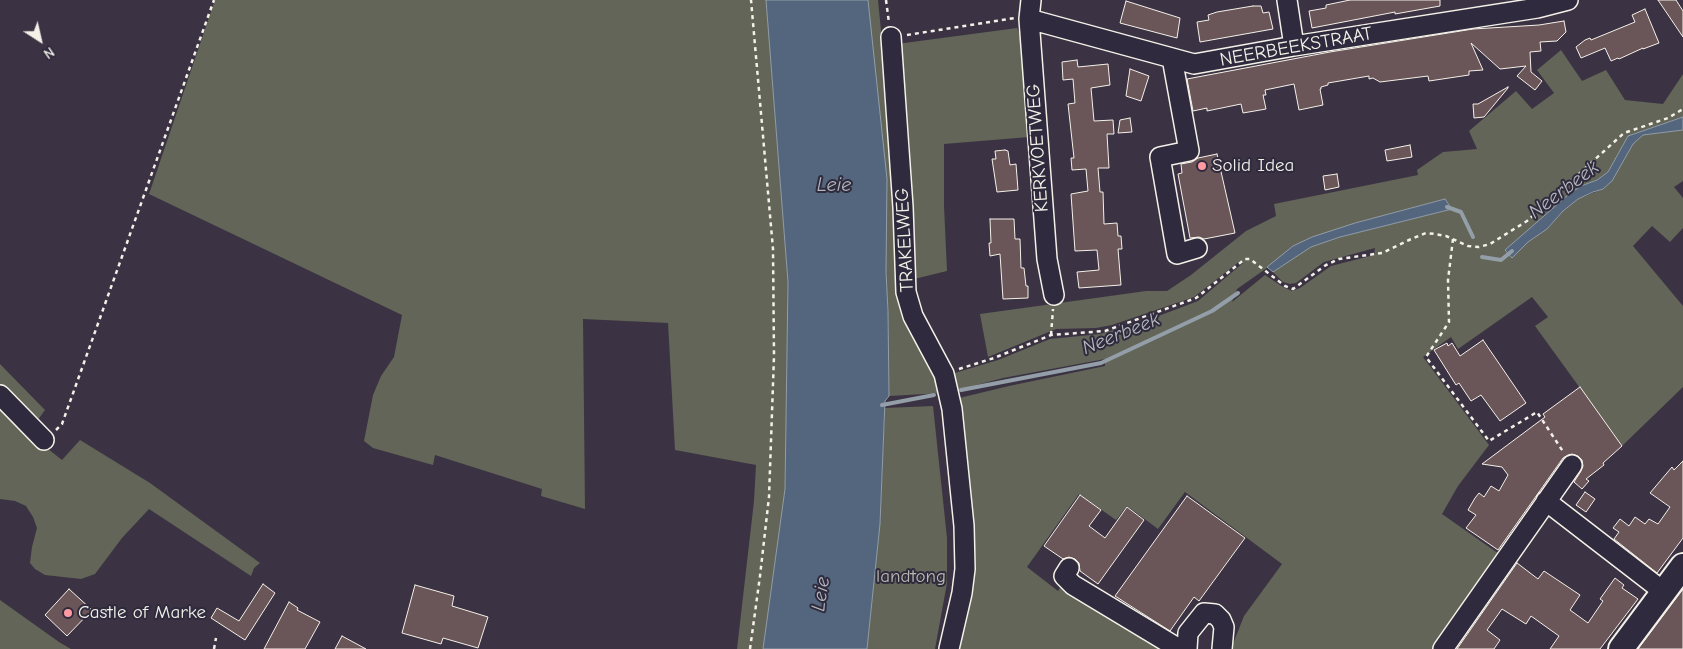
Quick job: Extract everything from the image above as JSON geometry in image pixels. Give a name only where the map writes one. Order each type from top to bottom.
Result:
[{"type":"main road","points":[[1622,649],[1676,580]]},
{"type":"street","name":"KERKVOETWEG","points":[[1031,0],[1029,19],[1047,260],[1054,295]]},
{"type":"street","points":[[1287,0],[1294,46]]},
{"type":"street","name":"NEERBEEKSTRAAT","points":[[1029,19],[1194,64],[1568,0]]},
{"type":"street","name":"TRAKELWEG","points":[[891,37],[903,207],[906,292],[913,316],[944,374],[952,409],[964,534],[964,577],[949,649]]},
{"type":"street","points":[[1172,58],[1190,151],[1160,158],[1177,254],[1197,248]]},
{"type":"street","points":[[0,395],[44,440]]},
{"type":"street","points":[[1443,649],[1572,465]]},
{"type":"street","points":[[1546,501],[1676,580]]},
{"type":"street","points":[[1069,568],[1064,576],[1073,585],[1179,649]]},
{"type":"street","points":[[1187,649],[1188,634],[1204,613],[1215,614],[1221,620],[1224,627],[1222,649]]},
{"type":"path","points":[[44,440],[62,424],[214,0]]},
{"type":"path","points":[[750,649],[769,498],[774,356],[773,249],[751,0]]},
{"type":"path","points":[[886,0],[891,37],[1022,17],[1029,19]]},
{"type":"path","points":[[944,374],[994,358],[1050,335],[1106,330],[1196,298],[1246,259],[1250,259],[1285,286],[1293,289],[1326,265],[1339,259],[1382,252],[1426,233],[1452,239],[1468,246],[1479,247],[1490,244],[1526,221],[1624,133],[1668,118],[1683,109]]},
{"type":"path","points":[[1452,239],[1448,280],[1449,322],[1426,357],[1489,441],[1537,412],[1572,465]]},
{"type":"path","points":[[1050,335],[1054,295]]},
{"type":"path","points":[[214,649],[216,638]]},
{"type":"green space","points":[[215,0],[766,0],[788,282],[785,489],[763,649],[737,649],[754,501],[756,465],[675,450],[668,323],[583,319],[585,509],[541,496],[542,489],[435,455],[433,465],[373,448],[364,441],[373,395],[381,376],[394,357],[402,315],[149,194]]},
{"type":"green space","points":[[868,0],[878,0],[899,278],[943,393],[889,396],[888,311],[876,87]]},
{"type":"green space","points":[[1017,28],[1021,37],[1029,137],[944,144],[947,271],[910,280],[910,147],[897,44]]},
{"type":"green space","points":[[1561,50],[1582,81],[1606,70],[1625,100],[1663,104],[1683,74],[1683,117],[1628,136],[1608,172],[1597,180],[1581,186],[1512,257],[1528,242],[1547,229],[1563,211],[1578,199],[1603,189],[1612,181],[1633,144],[1643,135],[1683,130],[1683,181],[1674,187],[1683,198],[1683,228],[1670,242],[1652,226],[1633,246],[1683,306],[1683,387],[1622,446],[1535,326],[1548,317],[1532,297],[1458,349],[1451,337],[1423,357],[1489,445],[1458,486],[1442,514],[1502,556],[1438,649],[1231,649],[1244,616],[1282,564],[1185,492],[1158,529],[1127,506],[1116,520],[1079,494],[1027,567],[1058,591],[1063,583],[1168,649],[956,649],[955,399],[1105,366],[1105,359],[1003,378],[954,391],[948,375],[998,360],[1050,339],[1100,334],[1148,320],[1198,301],[1243,263],[1240,261],[1194,297],[1112,325],[1096,328],[1056,329],[988,357],[980,314],[1146,291],[1167,291],[1191,275],[1246,231],[1276,216],[1274,204],[1418,175],[1417,170],[1443,152],[1477,149],[1469,131],[1516,91],[1532,109],[1554,93],[1537,70]],"holes":[[[1445,199],[1452,209],[1340,237],[1311,247],[1273,272],[1283,282],[1296,283],[1324,262],[1375,248],[1374,255],[1331,266],[1300,288],[1292,291],[1265,275],[1232,302],[1237,289],[1274,263],[1293,246],[1355,223]]]},
{"type":"green space","points":[[0,364],[45,410],[28,433],[62,460],[80,440],[150,483],[260,563],[254,568],[251,576],[149,509],[122,538],[95,574],[81,579],[45,575],[35,569],[30,563],[37,528],[33,517],[26,506],[15,501],[0,499]]},
{"type":"green space","name":"landtong","points":[[933,406],[947,538],[947,583],[935,649],[867,649],[880,524],[885,408]]},
{"type":"green space","points":[[0,600],[59,642],[71,649],[0,649]]},
{"type":"water","name":"Leie","points":[[766,0],[868,0],[887,179],[886,272],[889,396],[885,401],[880,524],[867,649],[763,649],[785,489],[788,282]]},
{"type":"water","points":[[1683,117],[1683,130],[1643,135],[1633,144],[1612,181],[1603,189],[1578,199],[1563,211],[1547,229],[1528,242],[1512,258],[1505,250],[1568,195],[1608,172],[1628,136]]},
{"type":"water","points":[[1445,199],[1452,209],[1340,237],[1311,247],[1273,272],[1267,267],[1293,246],[1312,237],[1355,223]]},
{"type":"building","points":[[1350,0],[1440,0],[1440,6],[1395,14],[1395,12],[1312,28],[1309,11],[1326,8],[1326,5]]},
{"type":"building","points":[[1658,0],[1676,0],[1683,11],[1683,37]]},
{"type":"building","points":[[1126,1],[1180,18],[1177,38],[1120,23]]},
{"type":"building","points":[[1261,6],[1263,13],[1269,12],[1273,29],[1200,42],[1197,22],[1209,20],[1208,15],[1217,12]]},
{"type":"building","points":[[1645,9],[1659,43],[1611,61],[1605,48],[1581,58],[1576,47],[1585,40],[1590,38],[1591,40],[1635,22],[1632,15]]},
{"type":"building","points":[[1564,21],[1566,32],[1557,41],[1540,42],[1541,51],[1530,52],[1531,72],[1542,81],[1535,90],[1517,76],[1526,66],[1500,69],[1471,43],[1483,70],[1469,71],[1469,75],[1429,81],[1428,76],[1380,82],[1373,78],[1369,79],[1369,76],[1328,83],[1328,85],[1320,89],[1323,105],[1299,110],[1294,84],[1265,90],[1266,95],[1263,95],[1266,109],[1243,113],[1241,104],[1207,111],[1207,108],[1193,111],[1187,79],[1330,52],[1473,29],[1539,25]]},
{"type":"building","points":[[1077,60],[1078,67],[1108,64],[1110,85],[1091,88],[1094,121],[1113,120],[1114,134],[1107,134],[1109,168],[1098,168],[1100,192],[1103,192],[1104,224],[1117,223],[1118,236],[1121,236],[1122,249],[1118,249],[1121,285],[1079,288],[1077,272],[1099,270],[1097,250],[1075,251],[1071,194],[1088,191],[1086,169],[1072,170],[1071,158],[1074,158],[1068,104],[1075,103],[1073,79],[1063,80],[1062,62]]},
{"type":"building","points":[[1130,69],[1149,76],[1141,101],[1126,96]]},
{"type":"building","points":[[1508,87],[1484,117],[1474,118],[1473,104],[1478,104]]},
{"type":"building","points":[[1130,118],[1132,132],[1118,133],[1120,120]]},
{"type":"building","points":[[1410,145],[1412,157],[1387,161],[1385,150]]},
{"type":"building","points":[[995,151],[1008,151],[1010,165],[1016,164],[1018,190],[997,192],[992,159],[996,159]]},
{"type":"building","points":[[1217,154],[1235,233],[1204,239],[1199,237],[1190,238],[1178,174],[1182,173],[1181,164]]},
{"type":"building","points":[[1337,174],[1339,187],[1325,190],[1323,176]]},
{"type":"building","points":[[990,219],[1014,219],[1015,239],[1020,239],[1021,268],[1024,268],[1026,286],[1028,286],[1028,298],[1003,299],[1000,254],[990,256]]},
{"type":"building","points":[[1483,340],[1526,403],[1500,421],[1481,395],[1471,401],[1459,383],[1456,385],[1434,350],[1447,343],[1448,346],[1452,343],[1460,356]]},
{"type":"building","points":[[1580,387],[1622,446],[1603,463],[1604,465],[1586,479],[1589,481],[1582,489],[1574,482],[1583,466],[1582,460],[1572,454],[1563,458],[1498,550],[1466,528],[1476,515],[1468,510],[1475,498],[1479,493],[1484,497],[1491,486],[1499,491],[1508,475],[1502,467],[1482,464],[1545,417],[1543,414]]},
{"type":"building","points":[[1683,461],[1683,538],[1657,573],[1614,539],[1619,532],[1613,528],[1620,519],[1629,526],[1635,517],[1645,524],[1649,519],[1658,524],[1670,507],[1650,493],[1672,467],[1674,470]]},
{"type":"building","points":[[1585,492],[1595,499],[1586,512],[1576,505]]},
{"type":"building","points":[[1080,495],[1101,510],[1089,526],[1105,538],[1127,507],[1144,520],[1098,584],[1080,571],[1079,563],[1075,559],[1069,557],[1063,559],[1044,546]]},
{"type":"building","points":[[1187,496],[1245,538],[1199,601],[1194,597],[1170,631],[1115,596]]},
{"type":"building","points":[[1517,563],[1538,579],[1544,571],[1580,595],[1570,610],[1588,623],[1603,601],[1600,599],[1615,578],[1624,585],[1622,588],[1638,599],[1600,649],[1550,649],[1559,636],[1531,616],[1526,624],[1502,609],[1487,630],[1500,640],[1494,649],[1457,649]]},
{"type":"building","points":[[263,584],[275,593],[245,640],[211,618],[217,608],[239,621]]},
{"type":"building","points":[[415,585],[454,596],[452,606],[488,617],[478,648],[443,638],[441,644],[402,633]]},
{"type":"building","name":"Castle of Marke","points":[[69,589],[92,610],[67,636],[45,615]]},
{"type":"building","points":[[1683,589],[1683,649],[1638,649]]},
{"type":"building","points":[[289,602],[298,608],[297,610],[320,622],[305,649],[264,649]]},
{"type":"building","points":[[342,636],[366,649],[335,649]]},
{"type":"waterway","name":"Neerbeek","points":[[1447,207],[1461,212],[1473,237]]},
{"type":"waterway","name":"Neerbeek","points":[[1482,257],[1501,260],[1512,251]]},
{"type":"waterway","name":"Neerbeek","points":[[961,390],[1101,363],[1212,311],[1238,293]]},
{"type":"waterway","name":"Neerbeek","points":[[882,405],[934,395]]},
{"type":"place","name":"Solid Idea","points":[[1202,166]]},
{"type":"place","name":"Castle of Marke","points":[[68,613]]}]
